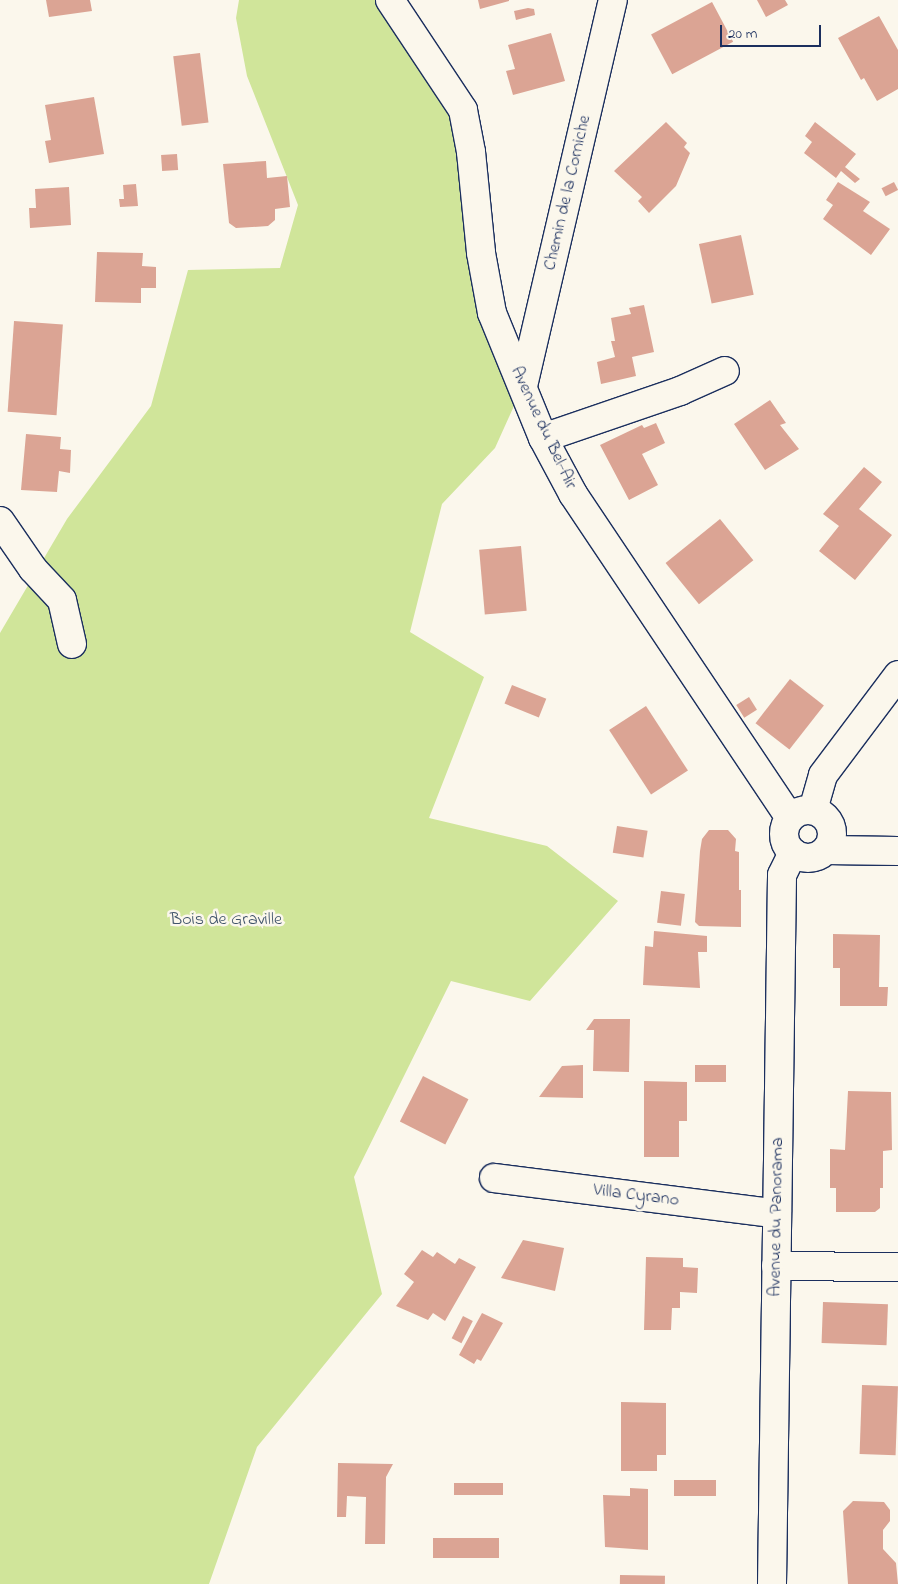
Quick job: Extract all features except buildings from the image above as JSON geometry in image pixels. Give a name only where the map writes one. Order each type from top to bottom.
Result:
[{"type":"street","name":"Avenue du Bel-Air","points":[[390,0],[463,110],[472,152],[481,253],[492,313],[543,438],[573,494],[802,814]]},
{"type":"street","name":"Chemin de la Corniche","points":[[523,386],[614,0]]},
{"type":"street","points":[[543,438],[680,391],[725,371]]},
{"type":"street","points":[[0,521],[33,569],[62,600],[72,644]]},
{"type":"street","points":[[898,676],[824,775],[802,814],[785,829],[785,842],[793,852],[810,857],[826,850],[898,851]]},
{"type":"street","points":[[802,814],[824,816],[831,826],[832,839],[826,850]]},
{"type":"street","name":"Avenue du Panorama","points":[[772,1584],[782,875],[793,852]]},
{"type":"street","name":"Villa Cyrano","points":[[494,1178],[777,1214]]},
{"type":"street","points":[[776,1266],[898,1267]]},
{"type":"green space","name":"Bois de Graville","points":[[239,0],[390,0],[446,82],[481,253],[523,386],[495,448],[442,504],[410,632],[484,677],[429,818],[547,846],[618,901],[530,1001],[451,981],[354,1177],[382,1294],[257,1447],[209,1584],[0,1584],[0,633],[67,519],[151,406],[188,270],[280,268],[298,205],[247,76],[236,18]]}]
